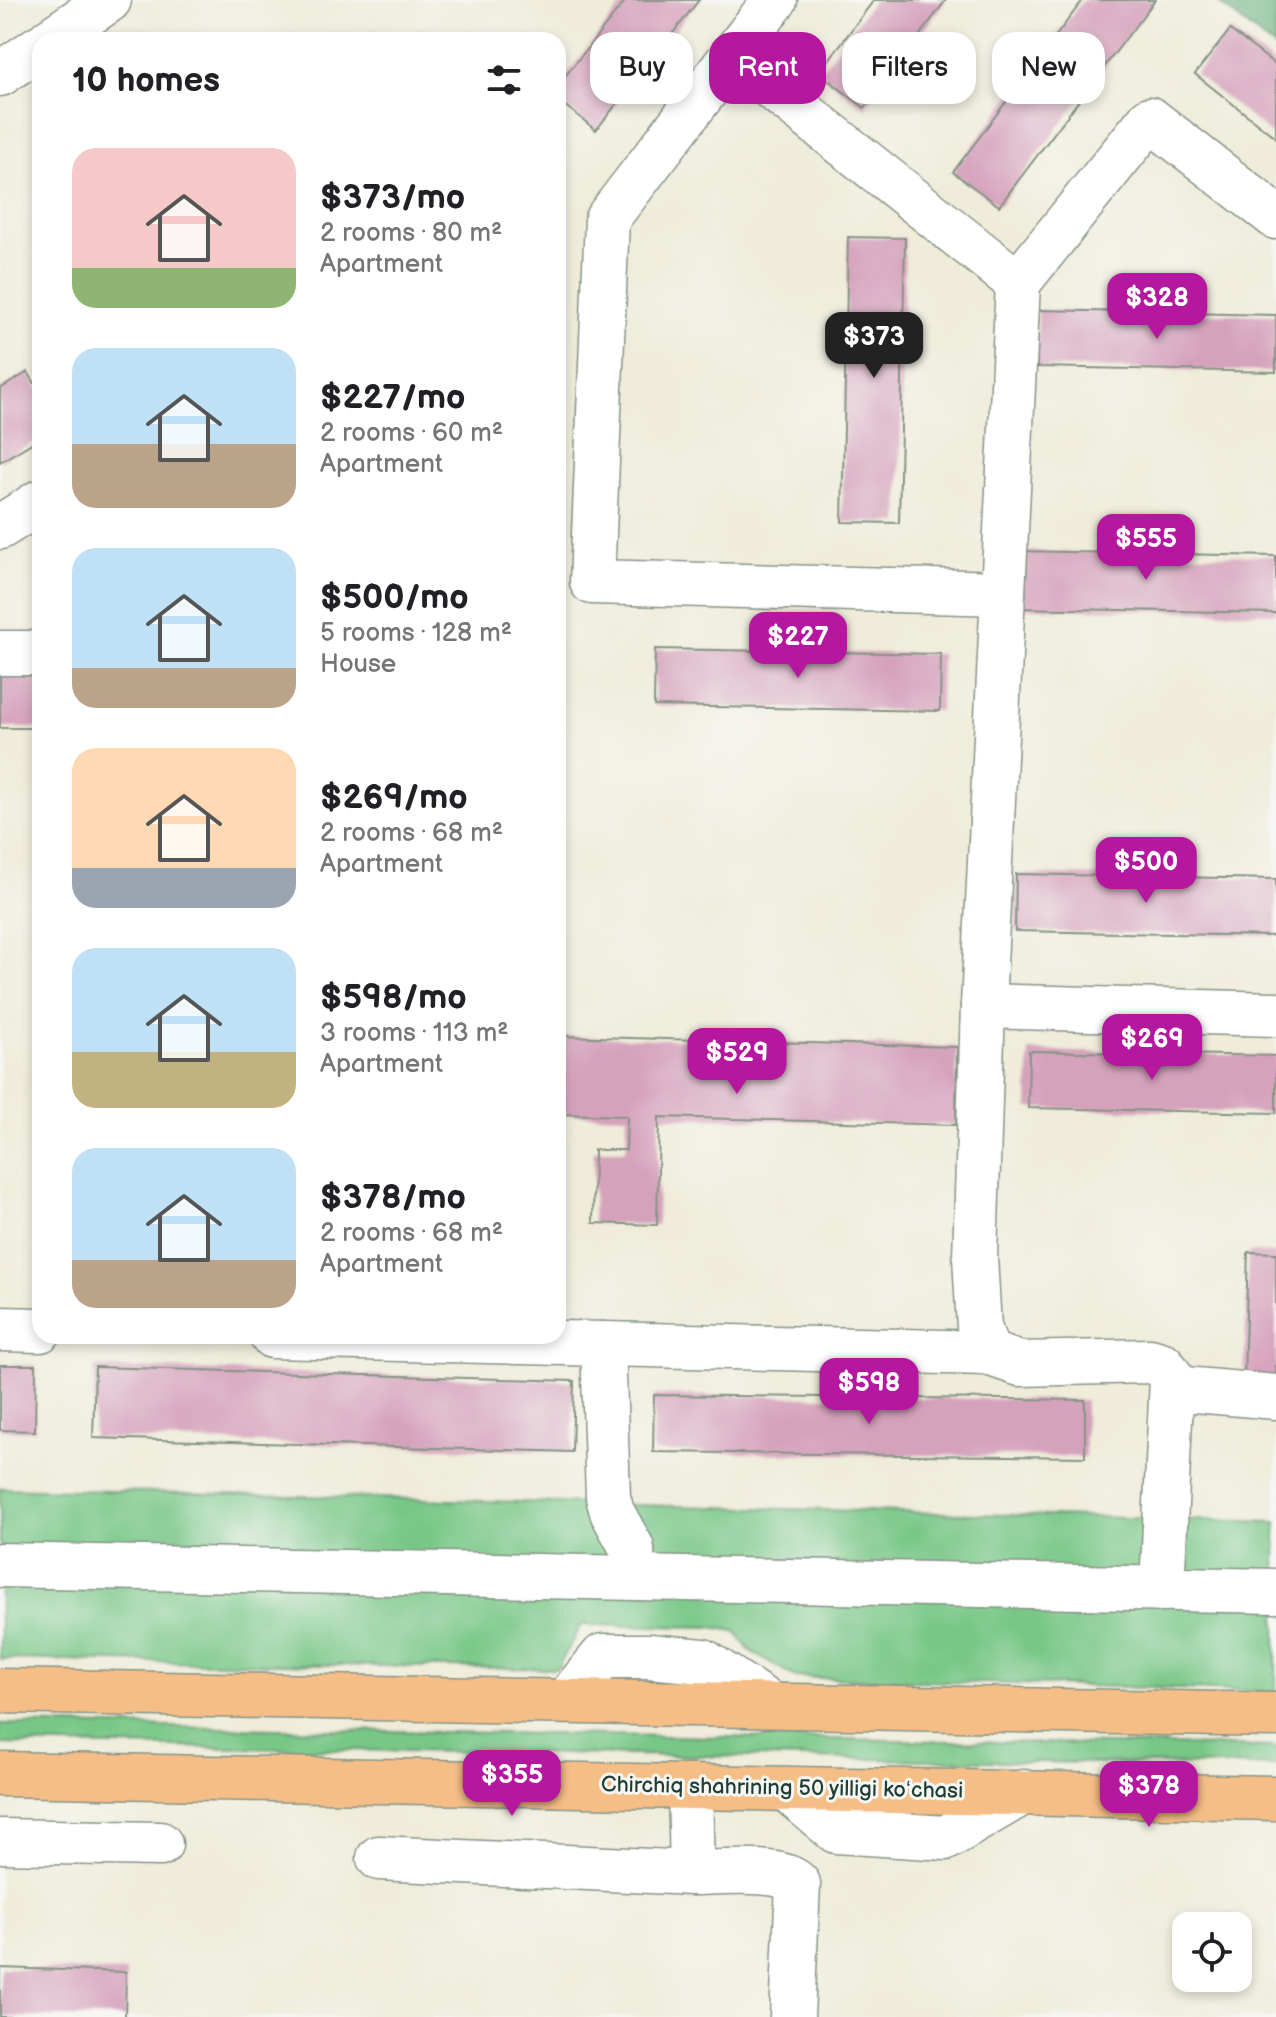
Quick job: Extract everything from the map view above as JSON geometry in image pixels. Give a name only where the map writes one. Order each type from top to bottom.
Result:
[{"type":"main road","points":[[0,1691],[1276,1715]]},
{"type":"main road","name":"Chirchiq shahrining 50 yilligi koʻchasi","points":[[0,1774],[1276,1798]]},
{"type":"street","points":[[62,32],[108,0]]},
{"type":"street","points":[[750,32],[775,0]]},
{"type":"street","points":[[0,74],[32,52]]},
{"type":"street","points":[[709,86],[607,219],[592,582],[1003,593]]},
{"type":"street","points":[[792,104],[1018,283]]},
{"type":"street","points":[[988,1353],[979,1327],[975,1257],[983,1006],[1018,283],[1150,119],[1276,217]]},
{"type":"street","points":[[0,527],[32,507]]},
{"type":"street","points":[[0,653],[32,653]]},
{"type":"street","points":[[983,1006],[1276,1014]]},
{"type":"street","points":[[0,1329],[32,1330]]},
{"type":"street","points":[[566,1343],[988,1353],[1020,1364],[1150,1361],[1163,1365],[1172,1378],[1172,1388],[1162,1589]]},
{"type":"street","points":[[603,1344],[608,1497],[612,1512],[632,1548],[633,1577]]},
{"type":"street","points":[[1172,1388],[1276,1397]]},
{"type":"street","points":[[0,1565],[1276,1591]]},
{"type":"street","points":[[690,1787],[692,1873]]},
{"type":"street","points":[[0,1841],[160,1844]]},
{"type":"street","points":[[379,1858],[692,1873],[781,1873],[795,1879],[798,1884],[792,2017]]},
{"type":"green space","points":[[1215,0],[1276,0],[1276,49]]},
{"type":"green space","points":[[0,1488],[1276,1522],[1276,1692],[795,1677],[749,1650],[735,1631],[711,1627],[581,1625],[557,1669],[0,1659]]},
{"type":"green space","points":[[0,1724],[1276,1747],[1276,1766],[0,1744]]},
{"type":"building","points":[[626,0],[699,0],[674,32],[600,32]]},
{"type":"building","points":[[874,0],[946,0],[922,32],[850,32]]},
{"type":"building","points":[[1083,0],[1155,0],[1105,66],[1105,32],[1059,32]]},
{"type":"building","points":[[1230,30],[1276,65],[1276,138],[1195,74]]},
{"type":"building","points":[[842,42],[842,90],[826,78],[826,64]]},
{"type":"building","points":[[590,45],[590,104],[617,104],[596,130],[566,106],[566,75]]},
{"type":"building","points":[[1004,104],[1076,104],[999,206],[953,172]]},
{"type":"building","points":[[848,237],[905,238],[899,523],[842,522]]},
{"type":"building","points":[[1038,310],[1276,315],[1276,372],[1037,367]]},
{"type":"building","points":[[28,372],[32,379],[32,443],[0,462],[0,389]]},
{"type":"building","points":[[1016,551],[1276,556],[1276,613],[1016,608]]},
{"type":"building","points":[[655,649],[941,654],[940,711],[654,706]]},
{"type":"building","points":[[0,668],[32,668],[32,728],[0,728]]},
{"type":"building","points":[[1016,874],[1276,879],[1276,936],[1015,931]]},
{"type":"building","points":[[566,1036],[957,1047],[956,1125],[659,1117],[657,1225],[593,1223],[594,1150],[626,1150],[627,1116],[566,1114]]},
{"type":"building","points":[[1029,1051],[1276,1056],[1276,1113],[1028,1108]]},
{"type":"building","points":[[1248,1252],[1276,1253],[1276,1380],[1244,1379]]},
{"type":"building","points":[[0,1365],[36,1365],[35,1431],[0,1430]]},
{"type":"building","points":[[95,1367],[574,1381],[572,1452],[93,1438]]},
{"type":"building","points":[[654,1395],[1085,1400],[1085,1457],[653,1452]]},
{"type":"building","points":[[0,1968],[126,1972],[125,2017],[0,2017]]}]
